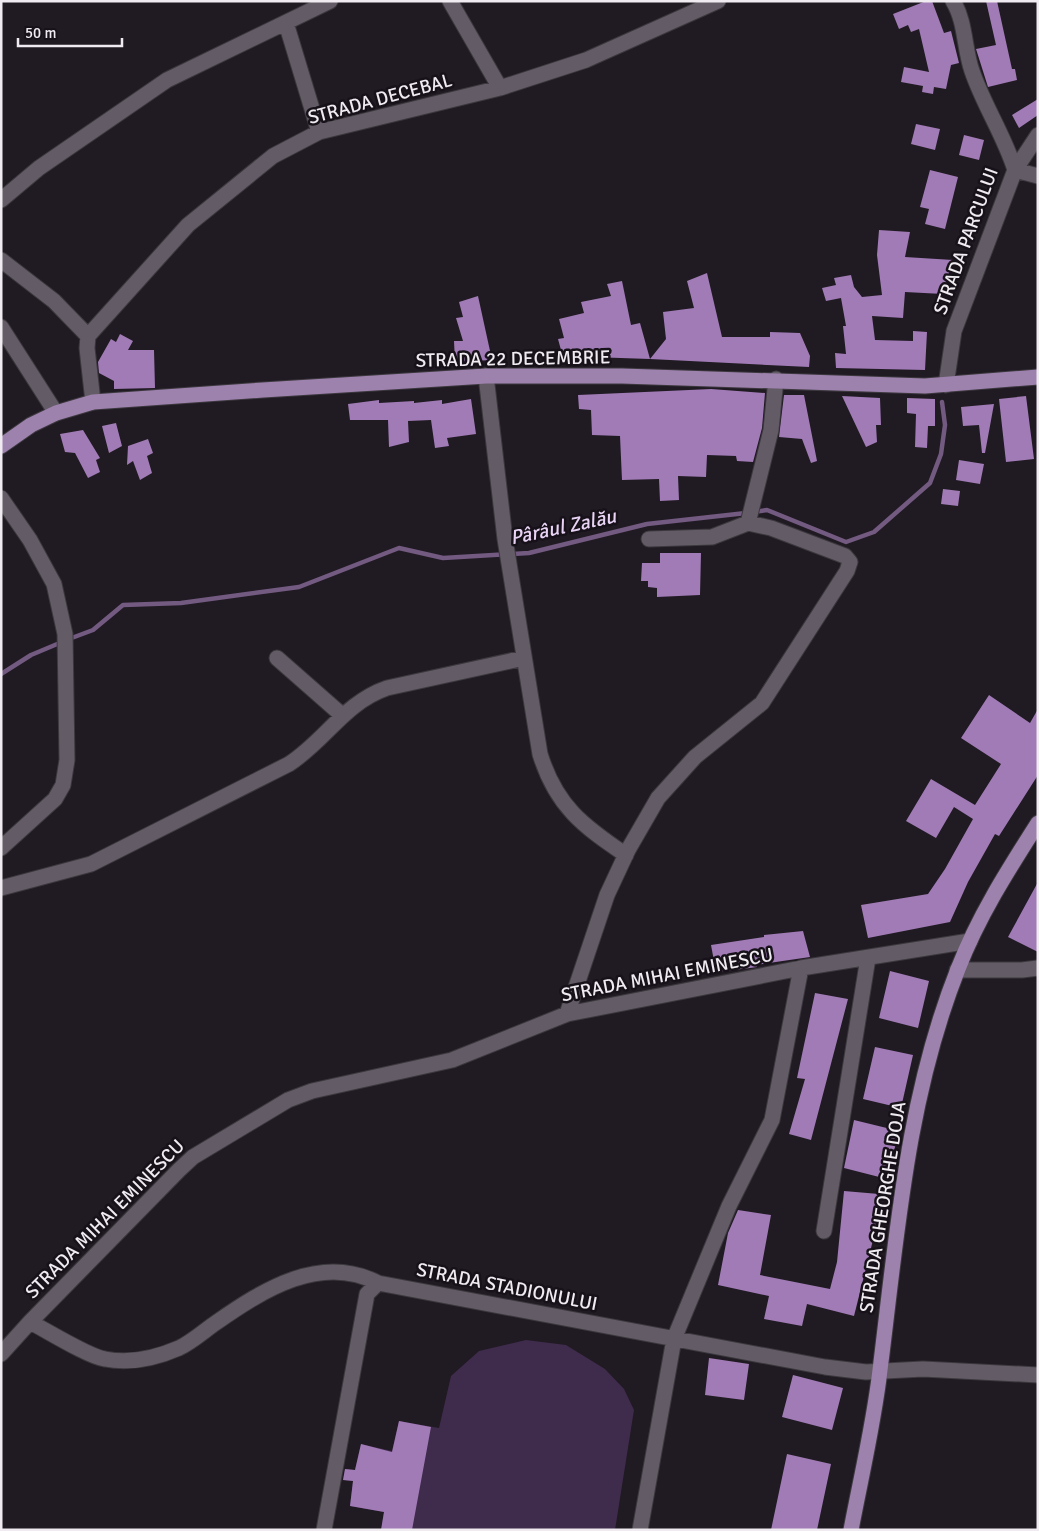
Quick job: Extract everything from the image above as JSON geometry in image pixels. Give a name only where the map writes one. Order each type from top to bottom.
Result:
[{"type":"main road","name":"STRADA 22 DECEMBRIE","points":[[1,446],[31,425],[56,413],[93,402],[486,376],[776,379],[946,385],[1038,377]]},
{"type":"main road","name":"STRADA GHEORGHE DOJA","points":[[851,1530],[880,1372],[904,1175],[917,1110],[941,1019],[970,941],[1004,878],[1038,823]]},
{"type":"street","points":[[1,200],[38,168],[167,80],[330,1]]},
{"type":"street","points":[[450,1],[500,88]]},
{"type":"street","name":"STRADA DECEBAL","points":[[88,336],[188,225],[273,156],[319,132],[500,88],[586,60],[718,1]]},
{"type":"street","name":"STRADA PARCULUI","points":[[946,385],[954,331],[1015,170],[1004,138],[982,99],[971,69],[961,20],[953,1]]},
{"type":"street","points":[[286,23],[319,132]]},
{"type":"street","points":[[1038,136],[1015,170],[1038,176]]},
{"type":"street","points":[[1,260],[54,301],[88,336],[87,348],[93,402]]},
{"type":"street","points":[[1,327],[56,413]]},
{"type":"street","points":[[486,376],[505,539],[540,754],[546,772],[557,794],[584,827],[626,855]]},
{"type":"street","points":[[748,523],[757,494],[771,430],[776,379]]},
{"type":"street","points":[[1,498],[30,540],[54,584],[65,634],[67,760],[63,785],[55,798],[1,848]]},
{"type":"street","points":[[567,1014],[607,895],[626,855],[658,798],[695,757],[762,703],[847,571],[850,562],[845,556],[771,528],[748,523],[712,537],[649,538]]},
{"type":"street","points":[[277,658],[343,716]]},
{"type":"street","points":[[1,888],[91,864],[289,764],[302,756],[356,702],[370,694],[388,688],[524,658]]},
{"type":"street","name":"STRADA MIHAI EMINESCU","points":[[1,1354],[30,1322],[186,1164],[288,1100],[312,1090],[452,1060],[567,1014],[801,968],[970,941]]},
{"type":"street","points":[[824,1231],[868,958]]},
{"type":"street","points":[[640,1530],[674,1339],[729,1206],[772,1120],[801,968]]},
{"type":"street","points":[[958,970],[1038,968]]},
{"type":"street","name":"STRADA STADIONULUI","points":[[30,1322],[103,1359],[142,1360],[180,1348],[241,1305],[293,1278],[320,1272],[339,1272],[366,1277],[378,1283],[825,1367],[880,1372],[923,1369],[1038,1376]]},
{"type":"street","points":[[324,1530],[367,1294],[378,1283]]},
{"type":"shaded area","points":[[526,1340],[566,1345],[605,1369],[624,1389],[634,1410],[615,1530],[381,1530],[384,1512],[350,1506],[353,1481],[343,1480],[345,1469],[355,1470],[361,1444],[392,1451],[399,1421],[439,1428],[451,1376],[479,1351]]},
{"type":"building","points":[[926,1],[932,1],[944,33],[951,31],[959,63],[951,65],[946,89],[934,87],[933,94],[922,92],[923,86],[901,82],[904,67],[929,72],[919,29],[911,32],[908,25],[899,29],[893,14]]},
{"type":"building","points":[[986,1],[997,1],[1012,69],[1015,69],[1017,80],[988,87],[976,49],[996,45]]},
{"type":"building","points":[[1038,99],[1038,115],[1019,128],[1012,115]]},
{"type":"building","points":[[916,124],[940,129],[935,150],[911,144]]},
{"type":"building","points":[[964,135],[984,140],[979,160],[959,155]]},
{"type":"building","points":[[930,170],[958,177],[945,229],[925,224],[929,209],[920,207]]},
{"type":"building","points":[[879,230],[910,232],[905,257],[953,260],[943,294],[905,292],[903,318],[872,316],[875,340],[913,341],[913,331],[927,332],[925,370],[836,368],[835,353],[846,354],[843,326],[846,326],[841,298],[826,301],[822,288],[836,285],[834,278],[851,275],[854,287],[862,297],[882,295],[877,255]]},
{"type":"building","points":[[707,273],[722,337],[770,337],[770,332],[800,333],[810,356],[809,367],[650,359],[666,339],[663,312],[694,308],[687,281]]},
{"type":"building","points":[[622,281],[631,325],[640,323],[650,359],[591,357],[564,361],[558,339],[564,338],[559,319],[584,313],[581,302],[611,296],[607,284]]},
{"type":"building","points":[[478,296],[492,360],[455,362],[454,341],[463,341],[456,318],[463,317],[459,302]]},
{"type":"building","points":[[120,334],[133,341],[128,350],[154,350],[155,388],[114,389],[114,381],[99,373],[98,362],[111,339],[116,342]]},
{"type":"building","points":[[711,389],[765,393],[762,428],[753,462],[737,461],[736,456],[707,455],[706,477],[678,476],[679,500],[660,501],[659,479],[622,480],[620,436],[592,435],[591,410],[579,409],[578,395]]},
{"type":"building","points":[[784,395],[804,395],[817,461],[811,463],[802,439],[779,437]]},
{"type":"building","points":[[842,396],[880,398],[881,425],[876,425],[877,442],[866,447]]},
{"type":"building","points":[[1026,396],[1034,459],[1006,462],[999,399]]},
{"type":"building","points":[[907,398],[935,399],[935,426],[928,426],[927,448],[915,447],[916,414],[907,413]]},
{"type":"building","points":[[471,399],[476,434],[447,438],[449,446],[435,448],[431,420],[408,421],[409,442],[389,447],[388,420],[350,420],[348,404],[379,400],[379,403],[414,401],[414,403],[442,400],[442,404]]},
{"type":"building","points":[[994,404],[985,453],[982,453],[979,425],[963,426],[961,407]]},
{"type":"building","points":[[116,423],[122,446],[109,453],[102,426]]},
{"type":"building","points":[[83,430],[100,458],[96,460],[100,472],[88,478],[75,453],[65,452],[60,434]]},
{"type":"building","points":[[148,439],[153,453],[147,456],[152,473],[140,480],[133,461],[127,465],[128,446]]},
{"type":"building","points":[[959,460],[984,464],[980,484],[956,480]]},
{"type":"building","points":[[943,489],[960,491],[958,506],[941,504]]},
{"type":"building","points":[[660,553],[701,553],[700,595],[657,597],[657,588],[648,587],[648,581],[641,581],[642,563],[660,563]]},
{"type":"building","points":[[989,695],[1030,723],[1038,709],[1038,775],[999,836],[995,834],[968,882],[950,922],[868,938],[861,905],[928,894],[945,869],[973,819],[954,807],[936,838],[906,821],[931,779],[975,805],[1001,764],[961,738]]},
{"type":"building","points":[[1038,882],[1038,952],[1008,937]]},
{"type":"building","points":[[803,931],[810,957],[756,965],[757,967],[716,972],[711,945],[764,937],[764,935]]},
{"type":"building","points":[[890,971],[929,981],[918,1028],[879,1018]]},
{"type":"building","points":[[815,993],[848,999],[811,1140],[789,1134],[805,1079],[797,1078]]},
{"type":"building","points":[[875,1047],[913,1055],[901,1108],[863,1099]]},
{"type":"building","points":[[854,1120],[899,1131],[887,1179],[844,1168]]},
{"type":"building","points":[[844,1191],[879,1194],[876,1228],[854,1316],[807,1304],[802,1326],[764,1319],[769,1296],[718,1285],[728,1233],[738,1210],[771,1215],[760,1275],[830,1289],[837,1262]]},
{"type":"building","points":[[709,1358],[749,1364],[744,1400],[705,1395]]},
{"type":"building","points":[[793,1375],[843,1388],[832,1430],[782,1417]]},
{"type":"building","points":[[399,1421],[431,1427],[412,1530],[381,1530],[384,1512],[350,1506],[353,1481],[343,1480],[345,1469],[355,1470],[361,1444],[392,1452]]},
{"type":"building","points":[[787,1454],[831,1464],[817,1530],[771,1530]]},
{"type":"waterway","name":"Pârâul Zalău","points":[[754,512],[767,510],[846,542],[874,532],[930,483],[941,454],[945,425],[942,402]]},
{"type":"waterway","name":"Pârâul Zalău","points":[[69,639],[93,630],[123,605],[181,603],[299,587],[399,548],[443,558],[529,553],[647,524],[746,513]]},
{"type":"waterway","name":"Pârâul Zalău","points":[[1,674],[31,655],[62,642]]}]
